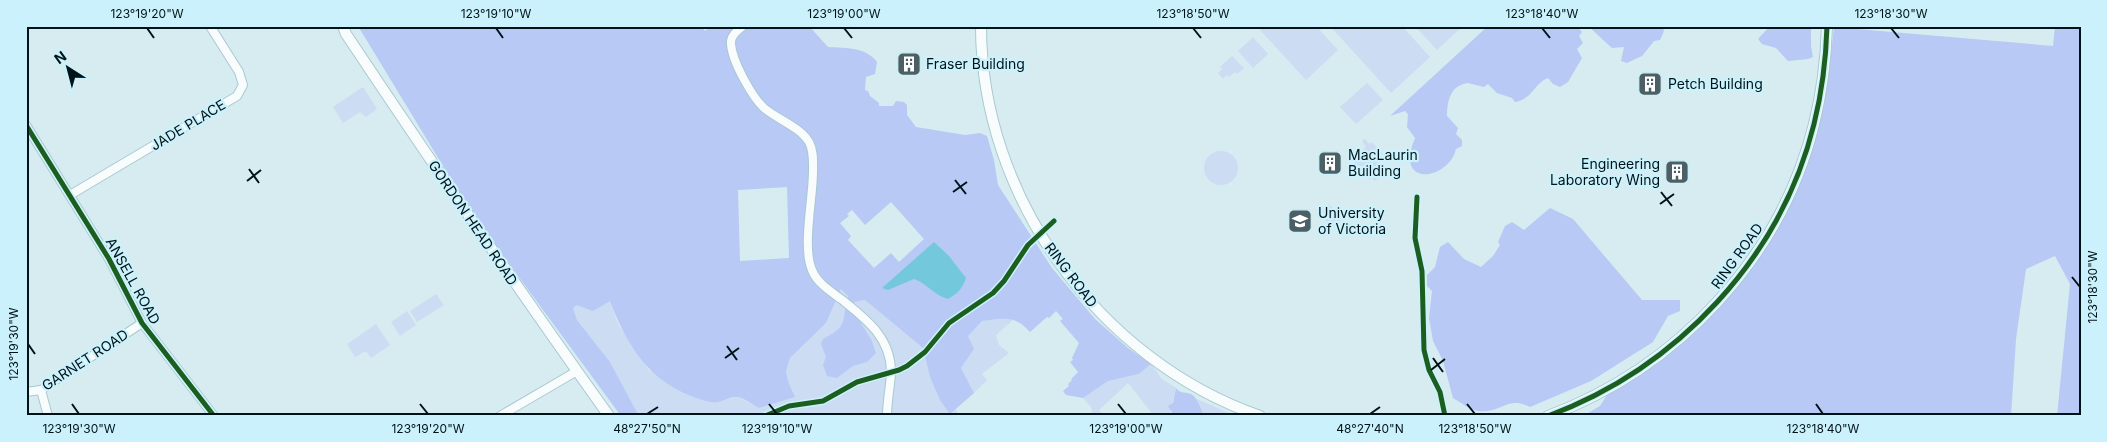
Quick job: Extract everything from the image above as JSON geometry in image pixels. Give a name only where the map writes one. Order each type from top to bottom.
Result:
[{"type":"street","name":"JADE PLACE","points":[[70,195],[237,96],[243,85],[239,72],[210,26]]},
{"type":"street","name":"GORDON HEAD ROAD","points":[[343,26],[346,34],[452,194],[609,416]]},
{"type":"street","points":[[743,26],[734,33],[731,44],[735,59],[751,91],[762,106],[809,142],[812,153],[813,191],[808,256],[811,270],[824,286],[879,332],[888,351],[891,372],[887,416]]},
{"type":"street","name":"RING ROAD","points":[[981,26],[985,76],[1000,144],[1022,201],[1048,248],[1098,310],[1121,332],[1158,362],[1199,388],[1260,416]]},
{"type":"street","name":"RING ROAD","points":[[1548,416],[1592,397],[1658,356],[1688,332],[1712,308],[1750,262],[1782,210],[1804,159],[1823,83],[1827,26]]},
{"type":"street","name":"ANSELL ROAD","points":[[26,126],[109,259],[142,323],[214,416]]},
{"type":"street","name":"GARNET ROAD","points":[[26,392],[41,390],[142,323]]},
{"type":"street","points":[[500,416],[576,371]]},
{"type":"street","points":[[41,390],[48,416]]},
{"type":"shaded area","points":[[358,26],[701,26],[705,31],[711,26],[809,26],[828,47],[849,48],[861,51],[867,53],[877,62],[875,74],[866,77],[865,90],[879,103],[879,106],[893,106],[896,101],[904,102],[907,105],[907,115],[916,127],[965,135],[980,133],[987,136],[994,160],[998,185],[1052,268],[1095,319],[1128,348],[1151,364],[1139,374],[1108,381],[1083,398],[1066,395],[1063,391],[1069,386],[1068,384],[1071,379],[1078,372],[1070,362],[1073,360],[1072,358],[1079,343],[1060,321],[1063,319],[1056,311],[1030,332],[1014,320],[982,321],[968,336],[974,349],[961,368],[974,393],[950,414],[940,400],[930,377],[923,348],[865,300],[854,302],[861,323],[871,339],[876,353],[867,362],[853,366],[837,378],[827,376],[823,365],[826,357],[821,344],[823,339],[837,330],[843,322],[848,296],[841,289],[826,323],[790,358],[786,371],[795,397],[759,408],[738,397],[711,402],[675,388],[647,366],[636,352],[626,337],[610,301],[593,311],[577,305],[573,308],[577,320],[610,362],[639,416],[621,416],[471,212]],"holes":[[[787,187],[789,258],[740,261],[738,190]],[[891,202],[924,239],[899,262],[891,253],[874,268],[848,240],[851,236],[840,223],[849,216],[847,214],[852,210],[865,225]]]},
{"type":"shaded area","points":[[1264,26],[1316,26],[1338,50],[1306,80],[1260,30]]},
{"type":"shaded area","points":[[1330,26],[1402,26],[1430,57],[1391,93]]},
{"type":"shaded area","points":[[1415,26],[1463,26],[1437,50]]},
{"type":"shaded area","points":[[1488,26],[1577,26],[1582,32],[1579,36],[1583,43],[1577,49],[1582,58],[1568,82],[1560,87],[1553,84],[1548,78],[1539,83],[1526,98],[1515,102],[1512,98],[1497,93],[1488,84],[1484,87],[1468,83],[1462,84],[1451,94],[1447,116],[1458,128],[1456,134],[1462,140],[1462,146],[1456,149],[1451,160],[1444,168],[1434,173],[1416,172],[1411,166],[1410,154],[1415,138],[1407,127],[1408,114],[1405,111],[1390,116]]},
{"type":"shaded area","points":[[1588,26],[1662,26],[1664,31],[1660,40],[1654,41],[1642,56],[1627,63],[1621,61],[1624,47],[1612,48]]},
{"type":"shaded area","points":[[1770,26],[1811,26],[1813,57],[1788,61],[1776,48],[1762,44],[1758,39]]},
{"type":"shaded area","points":[[2055,26],[2081,26],[2081,416],[2057,416],[2070,284],[2055,256],[2026,269],[2016,339],[2011,416],[1583,416],[1600,406],[1607,395],[1662,359],[1701,326],[1729,296],[1759,257],[1776,230],[1805,171],[1818,129],[1828,82],[1834,27],[2053,46]]},
{"type":"shaded area","points":[[1253,37],[1268,54],[1253,68],[1238,51]]},
{"type":"shaded area","points":[[1232,56],[1244,68],[1237,74],[1235,72],[1223,79],[1218,73],[1222,69],[1220,67]]},
{"type":"shaded area","points":[[1367,83],[1383,100],[1356,124],[1340,107]]},
{"type":"shaded area","points":[[363,87],[377,109],[366,117],[360,112],[343,123],[333,107]]},
{"type":"shaded area","points":[[1365,139],[1369,144],[1372,142],[1383,154],[1378,159],[1380,161],[1378,164],[1382,169],[1378,173],[1380,176],[1375,181],[1372,178],[1370,180],[1354,163],[1356,160],[1354,158],[1366,147],[1362,141]]},
{"type":"shaded area","points":[[1221,151],[1233,156],[1238,168],[1233,180],[1221,185],[1209,180],[1204,168],[1209,156]]},
{"type":"shaded area","points":[[1329,204],[1342,219],[1332,228],[1319,213]]},
{"type":"shaded area","points":[[1550,208],[1573,219],[1642,300],[1680,300],[1680,311],[1668,316],[1653,342],[1591,381],[1530,407],[1515,403],[1486,411],[1472,409],[1453,398],[1443,361],[1433,341],[1429,318],[1432,291],[1427,286],[1427,275],[1435,267],[1440,247],[1448,242],[1464,259],[1481,267],[1493,256],[1500,245],[1498,242],[1505,226],[1512,222],[1524,230]]},
{"type":"shaded area","points":[[934,242],[949,256],[966,278],[957,293],[948,299],[914,279],[888,290],[882,288]]},
{"type":"shaded area","points":[[841,289],[848,296],[843,322],[837,330],[823,339],[837,378],[853,366],[867,362],[871,339],[861,323],[854,302],[865,300],[923,348],[930,377],[950,414],[956,409],[959,416],[639,416],[610,362],[577,320],[573,308],[577,305],[610,301],[618,324],[649,370],[714,402],[738,397],[759,408],[795,397],[786,371],[790,358],[826,323]]},
{"type":"shaded area","points":[[436,294],[444,305],[417,322],[410,311]]},
{"type":"shaded area","points":[[407,311],[416,325],[400,336],[391,322]]},
{"type":"shaded area","points":[[1014,319],[996,335],[999,345],[1009,353],[982,374],[987,380],[974,393],[961,368],[974,349],[967,336],[982,321]]},
{"type":"shaded area","points":[[376,324],[390,345],[371,358],[366,351],[355,357],[347,344]]},
{"type":"shaded area","points":[[1151,364],[1162,379],[1176,388],[1170,412],[1174,416],[1154,416],[1128,383],[1099,410],[1103,415],[1093,416],[1091,407],[1083,398],[1108,381],[1139,374]]},
{"type":"shaded area","points":[[1176,388],[1196,398],[1204,416],[1174,416],[1168,406],[1173,403]]},
{"type":"shaded area","points":[[1197,399],[1231,414],[1231,416],[1204,416]]},
{"type":"cycle path","points":[[1548,416],[1595,395],[1639,369],[1680,338],[1717,302],[1749,263],[1777,219],[1798,173],[1814,124],[1819,100],[1825,64],[1827,26]]},
{"type":"cycle path","points":[[26,125],[109,259],[142,323],[214,416]]},
{"type":"cycle path","points":[[1417,197],[1415,238],[1422,271],[1424,350],[1429,370],[1440,392],[1445,416]]},
{"type":"cycle path","points":[[765,416],[789,406],[823,401],[857,382],[907,366],[925,352],[949,323],[993,293],[1004,281],[1028,245],[1054,221]]},
{"type":"place","name":"Fraser Building","points":[[909,64]]},
{"type":"place","name":"Petch Building","points":[[1650,84]]},
{"type":"place","name":"MacLaurin Building","points":[[1330,163]]},
{"type":"place","name":"Engineering Laboratory Wing","points":[[1677,172]]},
{"type":"place","name":"University of Victoria","points":[[1300,221]]}]
